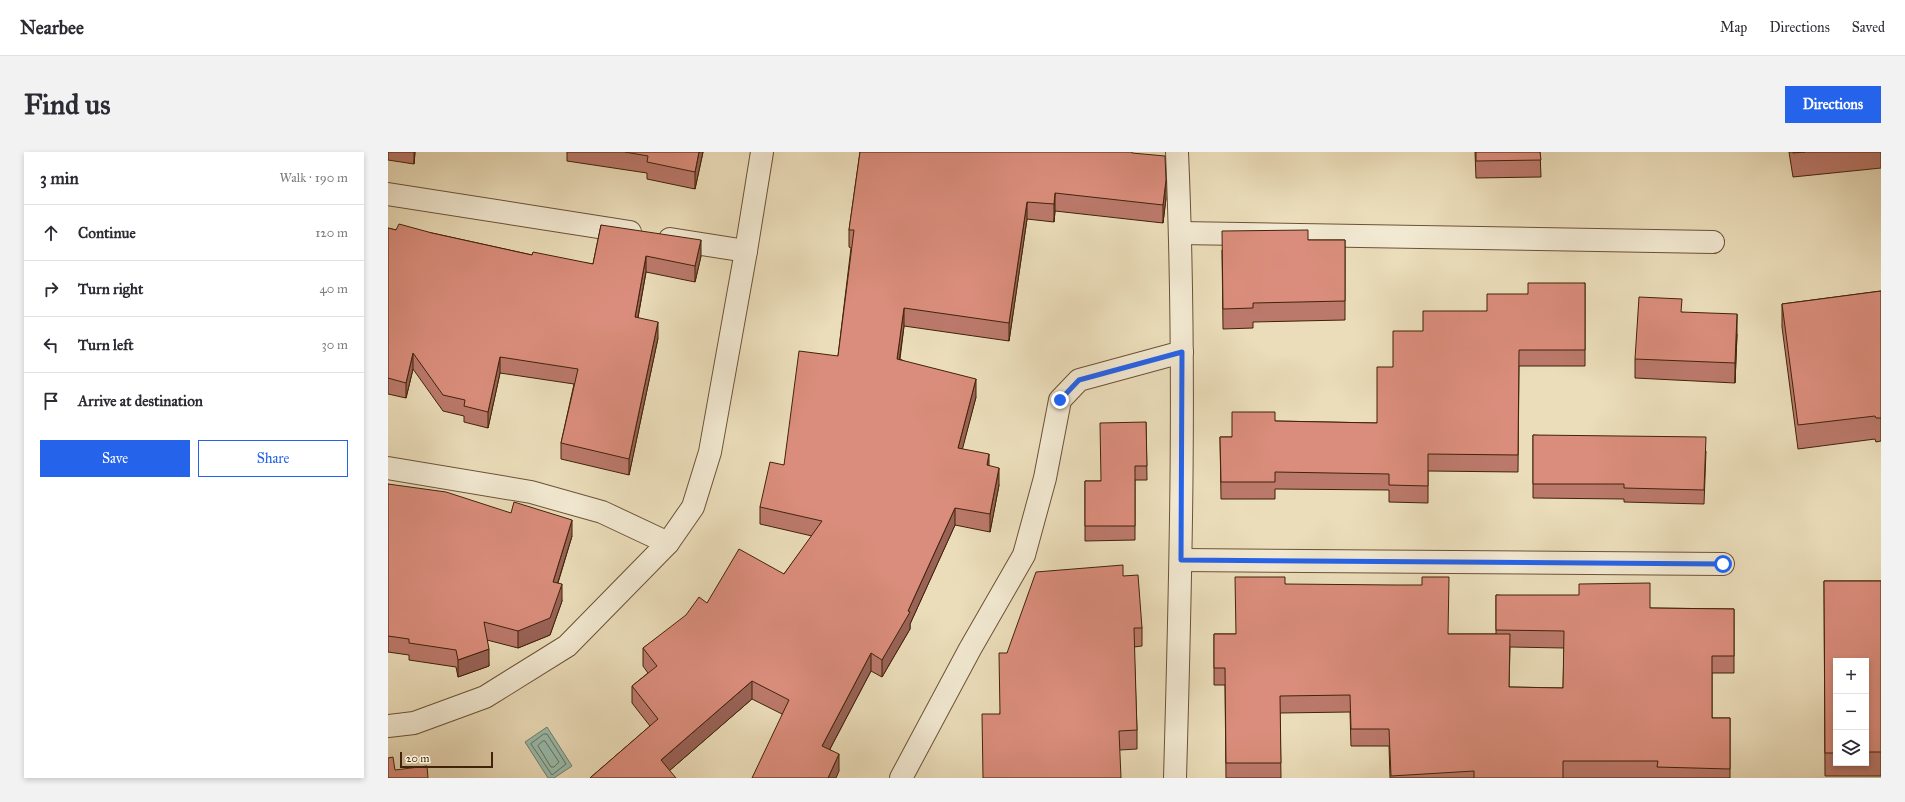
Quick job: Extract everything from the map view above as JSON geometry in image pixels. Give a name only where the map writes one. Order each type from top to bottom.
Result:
[{"type":"street","points":[[388,726],[414,723],[486,697],[567,646],[668,543],[693,507],[710,452],[762,152]]},
{"type":"street","points":[[1176,778],[1181,560],[1182,352],[1177,152]]},
{"type":"street","points":[[388,194],[746,251]]},
{"type":"street","points":[[1180,233],[1713,242]]},
{"type":"street","points":[[901,778],[970,649],[1024,555],[1045,478],[1060,400],[1079,380],[1182,352]]},
{"type":"street","points":[[388,468],[531,492],[602,512],[668,543]]},
{"type":"street","points":[[1181,560],[1723,564]]},
{"type":"water","points":[[547,727],[572,766],[554,778],[548,778],[525,742]]},
{"type":"building","points":[[625,152],[699,152],[695,172],[647,162],[648,156]]},
{"type":"building","points":[[860,152],[1132,152],[1165,156],[1166,180],[1163,205],[1055,193],[1054,204],[1027,202],[1009,323],[904,308],[897,359],[976,379],[958,448],[989,454],[987,465],[999,468],[990,514],[955,508],[908,611],[910,612],[882,660],[871,653],[822,746],[839,754],[828,778],[752,778],[789,700],[752,681],[661,760],[676,778],[590,778],[658,719],[632,686],[657,666],[643,648],[686,615],[699,597],[707,603],[739,549],[784,574],[822,521],[760,507],[770,462],[784,465],[799,351],[838,356],[854,230],[849,230]]},
{"type":"building","points":[[1476,152],[1540,152],[1541,160],[1476,161]]},
{"type":"building","points":[[399,224],[432,233],[532,255],[533,252],[593,264],[601,225],[701,240],[695,266],[646,256],[635,317],[658,322],[629,459],[561,443],[578,369],[500,357],[488,412],[464,406],[465,400],[443,395],[413,353],[406,383],[388,378],[388,228],[396,230]]},
{"type":"building","points":[[1308,230],[1308,240],[1345,240],[1345,301],[1253,303],[1253,308],[1223,309],[1222,231]]},
{"type":"building","points":[[1528,283],[1585,283],[1585,350],[1519,350],[1518,455],[1428,454],[1428,486],[1389,485],[1389,474],[1275,472],[1275,482],[1221,482],[1220,437],[1232,437],[1232,412],[1275,412],[1275,421],[1377,423],[1377,367],[1393,367],[1393,331],[1423,331],[1423,311],[1487,311],[1487,294],[1528,294]]},
{"type":"building","points":[[1881,291],[1881,418],[1876,418],[1875,416],[1798,425],[1782,304]]},
{"type":"building","points":[[1639,297],[1682,299],[1681,312],[1737,314],[1735,363],[1635,359]]},
{"type":"building","points":[[1146,422],[1147,466],[1135,466],[1135,526],[1085,526],[1085,481],[1101,481],[1100,423]]},
{"type":"building","points":[[1533,435],[1706,437],[1704,490],[1624,488],[1624,484],[1533,484]]},
{"type":"building","points":[[388,484],[446,492],[511,513],[514,502],[572,520],[553,582],[562,584],[550,618],[518,631],[484,622],[489,649],[458,660],[456,650],[409,643],[409,639],[388,636]]},
{"type":"building","points":[[1123,565],[1123,576],[1138,575],[1142,628],[1134,628],[1137,730],[1119,731],[1121,778],[983,778],[982,714],[1000,714],[999,653],[1007,653],[1036,572]]},
{"type":"building","points":[[1235,577],[1285,577],[1285,584],[1422,585],[1422,577],[1449,577],[1448,634],[1510,634],[1509,687],[1563,688],[1564,631],[1496,630],[1496,595],[1579,595],[1579,584],[1650,583],[1650,608],[1734,609],[1734,656],[1712,656],[1712,718],[1730,718],[1730,769],[1657,767],[1658,761],[1563,761],[1563,778],[1474,778],[1474,771],[1391,776],[1389,729],[1351,729],[1350,695],[1280,696],[1281,763],[1226,763],[1225,668],[1214,668],[1214,634],[1236,634]]},
{"type":"building","points":[[1824,581],[1881,581],[1881,752],[1869,752],[1869,658],[1833,658],[1833,753],[1825,753]]},
{"type":"building","points":[[393,757],[395,770],[427,766],[428,778],[388,778],[388,758]]},
{"type":"route","points":[[1060,400],[1079,380],[1182,352],[1181,560],[1723,564]]}]
